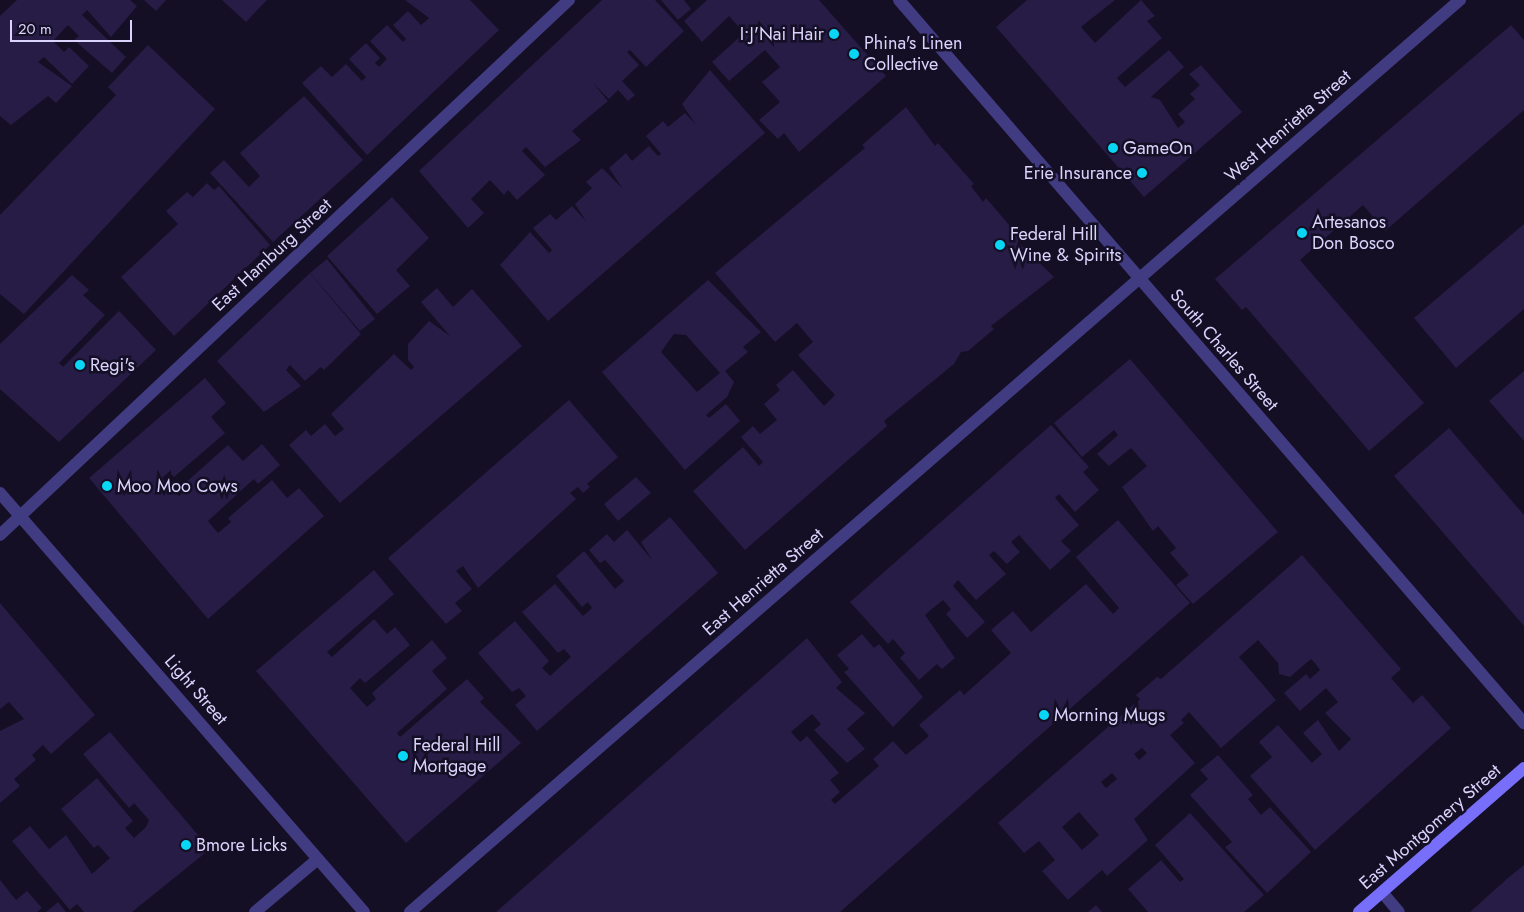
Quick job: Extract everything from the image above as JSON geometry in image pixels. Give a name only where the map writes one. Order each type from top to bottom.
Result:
[{"type":"main road","name":"East Montgomery Street","points":[[1359,912],[1524,768]]},
{"type":"street","name":"East Hamburg Street","points":[[0,535],[569,0]]},
{"type":"street","name":"South Charles Street","points":[[898,0],[1524,723]]},
{"type":"street","name":"West Henrietta Street","points":[[1139,279],[1460,0]]},
{"type":"street","name":"East Henrietta Street","points":[[410,912],[1139,279]]},
{"type":"street","name":"Light Street","points":[[0,493],[364,912]]},
{"type":"street","points":[[255,912],[318,859]]},
{"type":"street","points":[[1382,892],[1399,912]]},
{"type":"building","points":[[17,0],[130,0],[137,6],[111,37],[87,10],[82,15],[126,57],[112,73],[74,40],[79,36],[68,25],[53,41],[64,52],[69,47],[89,66],[72,84],[44,57],[38,62],[72,86],[56,103],[48,96],[11,125],[0,116],[0,16]]},
{"type":"building","points":[[144,0],[166,0],[156,11]]},
{"type":"building","points":[[222,0],[267,0],[246,22]]},
{"type":"building","points":[[405,0],[470,0],[499,30],[367,155],[302,83],[321,66],[332,77],[346,64],[362,81],[366,77],[349,59],[366,43],[380,58],[375,63],[379,67],[387,59],[370,41],[387,25],[403,42],[406,39],[393,25],[408,11],[421,25],[429,18]]},
{"type":"building","points":[[602,0],[655,0],[684,31],[646,67],[630,50],[627,52],[639,65],[622,81],[635,95],[628,101],[618,90],[609,99],[593,83],[608,101],[572,131],[581,140],[545,167],[526,147],[522,151],[545,175],[517,200],[508,190],[504,195],[490,180],[471,199],[484,213],[468,228],[419,171]]},
{"type":"building","points":[[661,0],[684,0],[691,9],[678,20]]},
{"type":"building","points":[[707,0],[819,0],[886,76],[799,152],[784,133],[778,139],[759,120],[780,102],[762,82],[780,67],[765,50],[729,81],[712,62],[744,33],[729,16],[702,42],[684,21]]},
{"type":"building","points":[[1027,0],[1115,0],[1081,27],[1095,43],[1141,0],[1155,16],[1147,21],[1162,38],[1117,78],[1125,87],[1169,50],[1184,67],[1151,97],[1160,100],[1178,128],[1185,122],[1178,114],[1195,99],[1190,94],[1200,85],[1189,74],[1201,65],[1242,112],[1144,197],[996,27]]},
{"type":"building","points":[[1511,25],[1524,40],[1524,110],[1385,231],[1363,205],[1300,260],[1424,403],[1369,451],[1246,307],[1242,310],[1215,279]]},
{"type":"building","points":[[148,45],[215,109],[24,314],[0,294],[0,215],[116,95],[108,87]]},
{"type":"building","points":[[710,70],[765,133],[548,321],[500,265],[530,232],[549,253],[552,250],[533,228],[550,214],[556,220],[572,206],[586,221],[575,204],[592,188],[586,182],[602,168],[622,188],[609,168],[626,153],[632,161],[649,146],[658,156],[661,154],[646,136],[663,121],[668,127],[685,113],[696,125],[682,104]]},
{"type":"building","points":[[304,96],[363,160],[273,242],[210,173],[224,160],[249,187],[260,176],[240,153]]},
{"type":"building","points":[[906,107],[935,146],[938,143],[974,184],[971,186],[983,202],[986,198],[1022,240],[1019,243],[1054,277],[991,326],[994,329],[968,351],[961,352],[954,364],[884,421],[887,426],[745,550],[693,491],[743,447],[759,466],[763,462],[741,437],[753,426],[760,434],[777,420],[764,404],[780,390],[776,385],[793,370],[824,406],[835,395],[798,355],[813,342],[797,323],[775,342],[715,273],[865,148],[862,145]]},
{"type":"building","points":[[207,183],[214,190],[219,186],[270,245],[174,336],[121,277],[178,224],[166,211],[187,192],[193,197]]},
{"type":"building","points":[[392,197],[429,238],[396,270],[410,286],[377,314],[327,256]]},
{"type":"building","points":[[1524,224],[1524,309],[1456,368],[1414,318]]},
{"type":"building","points":[[327,259],[375,319],[360,331],[310,273]]},
{"type":"building","points":[[310,273],[361,334],[324,370],[321,367],[305,381],[290,365],[286,370],[301,386],[264,412],[217,361]]},
{"type":"building","points":[[72,275],[89,290],[83,295],[105,315],[59,363],[63,367],[119,311],[156,350],[59,442],[0,389],[0,344]]},
{"type":"building","points":[[708,280],[761,332],[743,347],[748,352],[725,371],[734,382],[727,397],[706,415],[709,418],[726,404],[740,421],[685,470],[602,372]],"holes":[[[674,334],[686,335],[720,373],[697,392],[661,352]]]},
{"type":"building","points":[[437,288],[453,307],[472,289],[522,346],[340,503],[289,445],[306,430],[311,436],[325,424],[335,436],[344,429],[331,414],[394,354],[411,370],[414,367],[408,360],[408,344],[429,321],[450,336],[421,302]]},
{"type":"building","points":[[1130,359],[1278,532],[1193,604],[1176,585],[1189,575],[1170,553],[1176,548],[1158,526],[1153,531],[1122,487],[1147,466],[1131,448],[1109,466],[1097,454],[1118,435],[1114,430],[1082,457],[1054,423]]},
{"type":"building","points":[[1524,371],[1524,441],[1489,401]]},
{"type":"building","points":[[205,378],[226,403],[211,417],[225,433],[174,477],[169,472],[162,478],[179,496],[187,489],[184,484],[228,445],[243,461],[262,444],[280,465],[258,484],[254,479],[208,521],[218,533],[231,522],[228,518],[272,480],[287,498],[299,488],[324,516],[208,619],[89,478]]},
{"type":"building","points":[[569,400],[618,457],[587,484],[590,487],[583,493],[578,487],[570,493],[576,499],[478,588],[463,566],[456,571],[472,589],[455,603],[462,611],[446,624],[388,558]]},
{"type":"building","points":[[1051,425],[1089,467],[1083,472],[1099,490],[1075,512],[1059,494],[1055,498],[1079,525],[1061,541],[1071,551],[1050,570],[1019,535],[1011,542],[1020,552],[1007,564],[994,551],[989,555],[1006,574],[976,600],[958,580],[953,586],[985,622],[967,638],[946,614],[951,609],[943,600],[925,615],[955,658],[942,669],[937,664],[919,680],[900,658],[905,653],[893,639],[888,644],[850,602]]},
{"type":"building","points":[[1449,428],[1524,515],[1524,626],[1394,476]]},
{"type":"building","points":[[636,477],[651,493],[618,521],[604,504]]},
{"type":"building","points":[[670,517],[718,573],[537,731],[515,705],[526,696],[519,688],[512,692],[478,653],[515,621],[549,661],[542,668],[550,676],[571,657],[564,649],[558,653],[522,612],[555,584],[583,616],[592,608],[588,602],[582,607],[556,576],[584,551],[615,589],[624,581],[605,560],[600,563],[589,550],[607,534],[614,542],[627,530],[652,560],[641,542]]},
{"type":"building","points":[[1118,520],[1190,603],[840,912],[496,912],[807,638],[842,682],[836,688],[865,713],[847,729],[865,749],[847,763],[814,730],[821,724],[812,714],[791,732],[800,742],[807,736],[839,773],[830,780],[840,792],[831,800],[835,804],[879,766],[873,759],[893,741],[906,755],[929,736],[919,725],[960,690],[964,695],[1011,653],[991,630],[1013,611],[1031,632],[1086,584],[1113,614],[1119,608],[1076,557]]},
{"type":"building","points":[[1302,555],[1401,669],[1391,678],[1413,703],[1422,695],[1451,728],[1315,850],[1250,776],[1272,757],[1259,742],[1278,725],[1312,763],[1322,754],[1303,733],[1318,720],[1339,751],[1351,739],[1325,713],[1338,702],[1326,688],[1300,711],[1284,693],[1306,674],[1310,679],[1320,670],[1314,662],[1311,659],[1290,677],[1279,674],[1278,663],[1258,640],[1239,657],[1276,700],[1221,748],[1189,712],[1181,720],[1184,723],[1170,735],[1195,763],[1134,819],[1148,840],[1107,876],[1102,870],[1068,900],[1042,871],[1055,860],[1039,841],[1024,853],[998,823],[1140,699],[1136,695],[1157,677],[1161,679]],"holes":[[[1142,748],[1147,753],[1139,760],[1134,754]],[[1112,773],[1117,779],[1106,788],[1101,782]],[[1079,812],[1099,835],[1082,850],[1062,827]]]},
{"type":"building","points":[[374,570],[394,594],[327,652],[332,657],[374,619],[387,634],[395,627],[410,645],[365,683],[360,678],[350,688],[367,707],[376,699],[372,693],[432,640],[447,658],[432,671],[447,689],[397,733],[400,737],[467,679],[484,698],[480,702],[521,743],[406,843],[256,671]]},
{"type":"building","points":[[0,603],[95,715],[51,754],[43,745],[32,755],[36,760],[14,779],[20,786],[0,803],[0,731],[24,719],[9,702],[0,709]]},
{"type":"building","points":[[862,634],[874,648],[879,644],[923,697],[893,727],[844,672],[849,669],[837,655]]},
{"type":"building","points":[[110,732],[210,849],[132,912],[84,912],[77,904],[70,910],[12,841],[30,826],[49,849],[66,835],[92,874],[110,858],[98,845],[94,848],[61,809],[97,778],[133,821],[125,828],[134,838],[146,827],[149,820],[134,803],[129,808],[83,754]]},
{"type":"building","points":[[1218,755],[1253,795],[1248,799],[1261,815],[1270,807],[1311,852],[1267,893],[1225,847],[1232,842],[1190,795],[1208,779],[1200,770]]},
{"type":"building","points":[[1190,813],[1264,895],[1244,912],[1148,912],[1128,889],[1161,860],[1180,882],[1184,879],[1155,845]]},
{"type":"building","points":[[1524,865],[1524,912],[1470,912],[1509,877]]},
{"type":"building","points":[[0,880],[16,900],[27,891],[42,908],[37,912],[0,912]]},
{"type":"building","points":[[58,902],[66,912],[46,912]]},
{"type":"building","points":[[1096,905],[1102,912],[1088,912]]},
{"type":"place","name":"I•J'Nai Hair","points":[[834,34]]},
{"type":"place","name":"Phina's Linen Collective","points":[[854,54]]},
{"type":"place","name":"GameOn","points":[[1113,148]]},
{"type":"place","name":"Erie Insurance","points":[[1142,173]]},
{"type":"place","name":"Artesanos Don Bosco","points":[[1302,233]]},
{"type":"place","name":"Federal Hill Wine & Spirits","points":[[1000,245]]},
{"type":"place","name":"Regi's","points":[[80,365]]},
{"type":"place","name":"Moo Moo Cows","points":[[107,486]]},
{"type":"place","name":"Morning Mugs","points":[[1044,715]]},
{"type":"place","name":"Federal Hill Mortgage","points":[[403,756]]},
{"type":"place","name":"Bmore Licks","points":[[186,845]]}]
